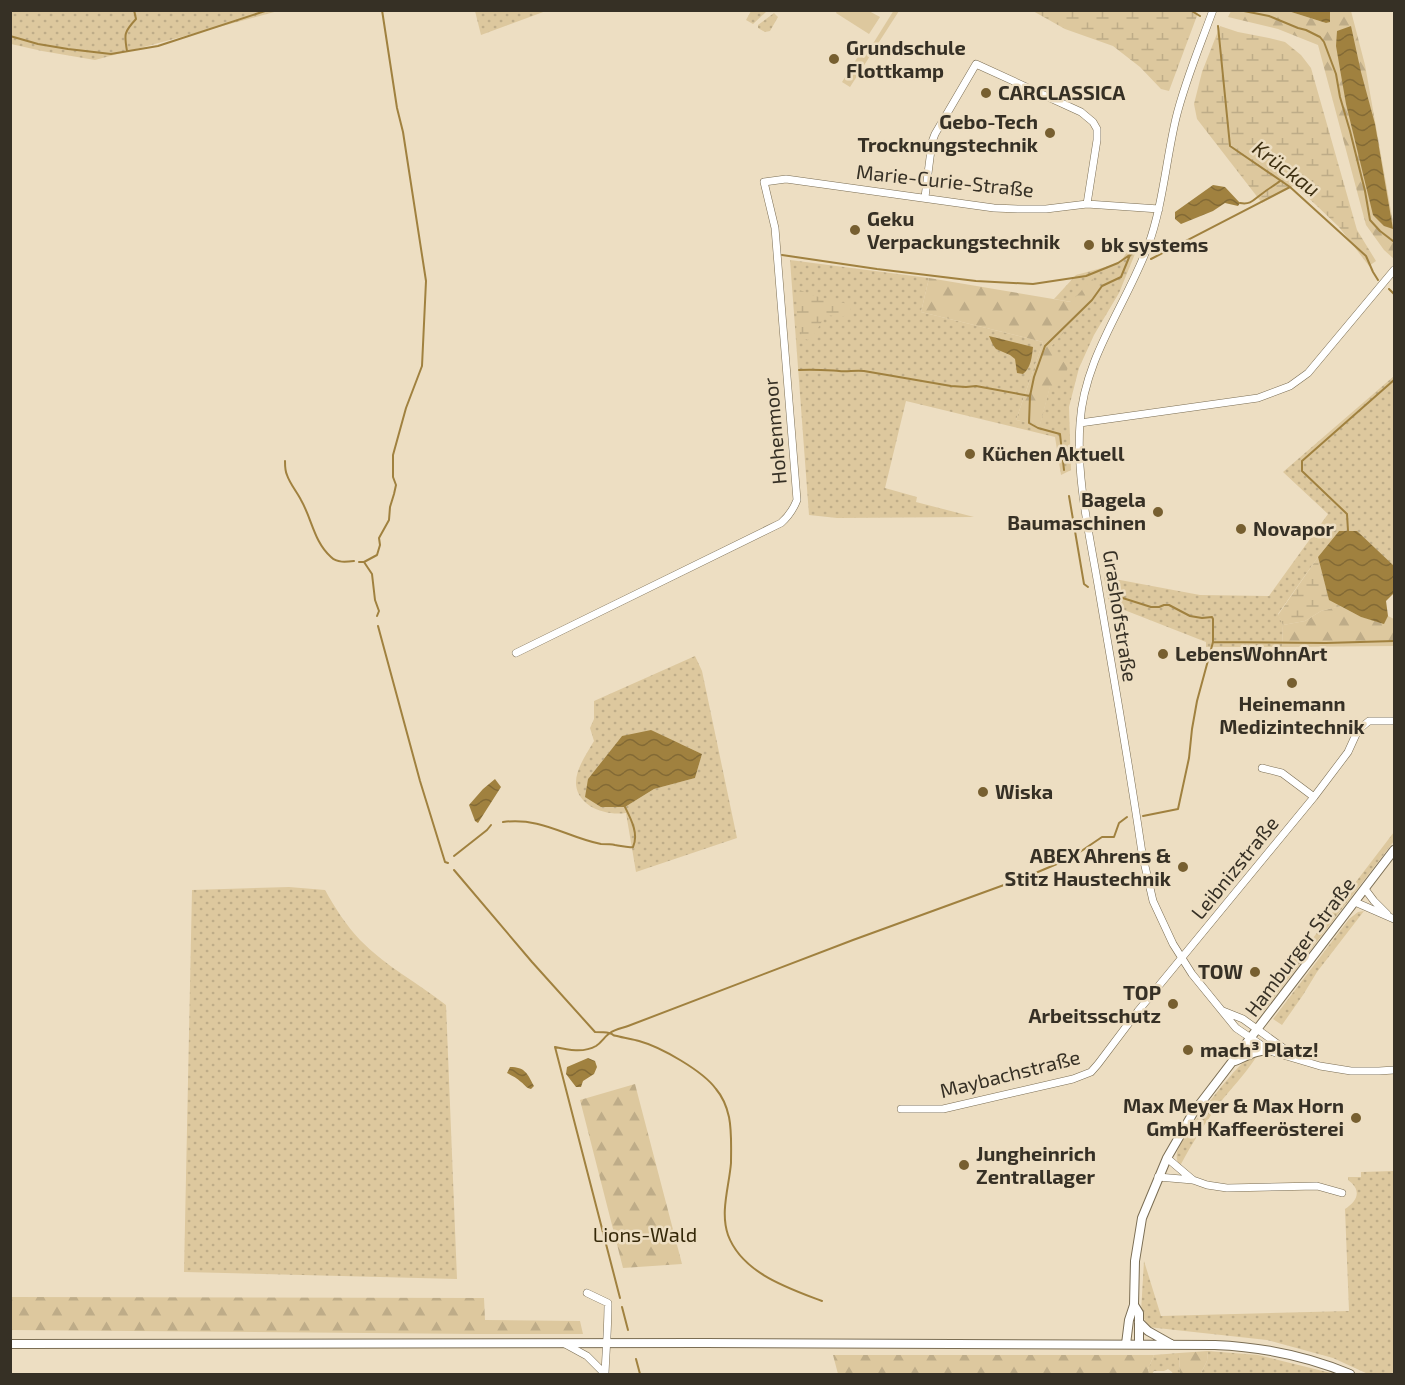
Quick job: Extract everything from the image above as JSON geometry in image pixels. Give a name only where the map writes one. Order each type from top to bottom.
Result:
[{"type":"main road","name":"Hamburger Straße","points":[[1126,1344],[1129,1320],[1134,1305],[1135,1261],[1142,1218],[1167,1158],[1193,1113],[1395,850]]},
{"type":"main road","name":"Hamburger Straße","points":[[1232,1063],[1262,1050],[1270,1051]]},
{"type":"main road","name":"Hamburger Straße","points":[[1134,1305],[1138,1313],[1139,1344]]},
{"type":"main road","points":[[1139,1322],[1148,1331],[1171,1344]]},
{"type":"main road","points":[[10,1344],[1171,1344],[1245,1346],[1289,1354],[1350,1374]]},
{"type":"street","name":"Grashofstraße","points":[[1213,10],[1176,118],[1159,209],[1148,246],[1092,368],[1085,391],[1080,423],[1083,493],[1142,853],[1153,901],[1166,930],[1182,959],[1236,1028],[1270,1051],[1320,1066],[1350,1071],[1395,1070]]},
{"type":"street","points":[[925,197],[935,134],[976,64],[1082,112],[1093,122],[1097,129],[1097,141],[1088,204]]},
{"type":"street","name":"Marie-Curie-Straße","points":[[764,182],[786,179],[994,208],[1046,208],[1088,204],[1159,209]]},
{"type":"street","name":"Hohenmoor","points":[[516,653],[781,523],[794,507],[797,500],[775,228],[764,182]]},
{"type":"street","points":[[1080,423],[1258,398],[1290,386],[1308,373],[1395,270]]},
{"type":"street","name":"Leibnizstraße","points":[[1182,959],[1314,797],[1348,752],[1358,730],[1369,721],[1395,721]]},
{"type":"street","points":[[1262,768],[1282,773],[1314,797]]},
{"type":"street","points":[[1365,889],[1374,901],[1393,918]]},
{"type":"street","points":[[1355,902],[1393,918]]},
{"type":"street","name":"Maybachstraße","points":[[901,1109],[943,1109],[1073,1079],[1091,1072],[1182,959]]},
{"type":"street","name":"Grashofstraße","points":[[1222,1010],[1243,1019],[1258,1029],[1292,1057]]},
{"type":"street","points":[[1167,1158],[1193,1180]]},
{"type":"street","points":[[1158,1178],[1193,1180],[1227,1188],[1317,1186],[1342,1192]]},
{"type":"street","points":[[587,1293],[608,1304],[605,1374]]},
{"type":"street","points":[[565,1344],[587,1356],[605,1374]]},
{"type":"green space","points":[[11,10],[278,11],[95,60],[11,44]]},
{"type":"green space","points":[[475,10],[546,11],[481,35]]},
{"type":"green space","points":[[751,10],[767,11],[753,24],[746,20]]},
{"type":"green space","points":[[894,10],[899,11],[850,87],[842,82],[859,55],[864,58]]},
{"type":"green space","points":[[837,11],[869,11],[880,17],[869,34],[836,13]]},
{"type":"green space","points":[[1033,11],[1194,11],[1198,13],[1169,91],[1161,89],[1140,67],[1113,46],[1065,29]]},
{"type":"green space","points":[[1231,11],[1288,11],[1326,23],[1330,21],[1330,11],[1351,11],[1365,65],[1394,228],[1394,259],[1384,250],[1366,225],[1318,45],[1278,29],[1228,17]]},
{"type":"green space","points":[[774,13],[778,17],[770,31],[765,32],[758,28],[758,25]]},
{"type":"green space","points":[[1220,26],[1285,42],[1301,55],[1311,68],[1357,230],[1376,261],[1369,266],[1339,227],[1295,185],[1262,203],[1197,119],[1194,104],[1202,72]]},
{"type":"green space","points":[[1137,249],[1119,293],[1094,335],[1079,368],[1069,407],[1071,470],[1061,475],[1055,437],[906,401],[885,488],[917,497],[916,502],[974,517],[837,518],[809,515],[790,260],[929,278],[921,312],[1043,342],[1016,420],[1040,424],[1050,386],[1051,347],[1072,302],[1054,299],[1076,275],[1120,263],[1128,250]]},
{"type":"green space","points":[[929,278],[1071,302],[1092,279],[1101,289],[1051,347],[1068,367],[1063,382],[1050,387],[1040,425],[1016,420],[1043,342],[921,312]]},
{"type":"green space","points":[[800,290],[844,303],[851,307],[850,314],[825,316],[814,335],[808,340],[803,338],[797,314]]},
{"type":"green space","points":[[1394,376],[1394,569],[1339,531],[1278,614],[1283,625],[1282,647],[1206,647],[1206,642],[1109,604],[1104,577],[1200,595],[1269,596],[1328,514],[1283,472]]},
{"type":"green space","points":[[1318,557],[1329,599],[1341,606],[1321,611],[1305,621],[1283,625],[1278,615]]},
{"type":"green space","points":[[1340,606],[1361,617],[1384,623],[1388,616],[1394,619],[1394,646],[1282,647],[1283,625],[1305,621],[1321,611]]},
{"type":"green space","points":[[695,656],[702,671],[737,838],[636,872],[626,813],[612,813],[594,808],[582,799],[577,791],[576,783],[580,766],[594,741],[590,728],[594,719],[594,701]],"holes":[[[622,736],[681,744],[702,754],[695,778],[654,789],[625,807],[588,779]]]},
{"type":"green space","points":[[1394,832],[1394,841],[1263,1012],[1255,1006],[1313,938]]},
{"type":"green space","points":[[289,887],[325,890],[345,922],[360,940],[391,966],[446,1005],[457,1279],[184,1272],[192,890]]},
{"type":"green space","points":[[1364,911],[1317,972],[1282,1025],[1273,1019],[1349,919],[1358,912]]},
{"type":"green space","points":[[1258,1054],[1211,1115],[1180,1166],[1177,1153],[1187,1133],[1238,1067]]},
{"type":"green space","name":"Lions-Wald","points":[[635,1084],[682,1264],[623,1268],[580,1100]]},
{"type":"green space","points":[[1394,1171],[1394,1374],[1368,1374],[1333,1358],[1267,1340],[1148,1327],[1141,1312],[1144,1261],[1161,1316],[1349,1311],[1345,1209],[1355,1199],[1357,1191],[1348,1177],[1361,1177],[1361,1172]]},
{"type":"green space","points":[[11,1297],[484,1298],[485,1320],[580,1321],[583,1334],[11,1330]]},
{"type":"green space","points":[[1208,1351],[1258,1355],[1335,1374],[1195,1374],[1201,1373],[1207,1361]]},
{"type":"green space","points":[[1208,1351],[1207,1361],[1201,1373],[1180,1374],[1179,1353]]},
{"type":"green space","points":[[1179,1353],[1180,1374],[1173,1374],[1168,1369],[1149,1374],[1148,1369],[1154,1355]]},
{"type":"green space","points":[[833,1355],[1154,1355],[1148,1369],[1149,1374],[838,1374]]},
{"type":"water","points":[[1288,11],[1330,11],[1330,22],[1326,23]]},
{"type":"water","points":[[1351,26],[1375,124],[1393,229],[1384,226],[1373,215],[1346,104],[1336,46],[1337,31]]},
{"type":"water","points":[[1213,185],[1225,187],[1240,203],[1238,206],[1225,203],[1213,211],[1181,224],[1175,219],[1175,212]]},
{"type":"water","points":[[989,336],[1033,347],[1028,369],[1023,374],[1017,373],[1015,359],[996,349]]},
{"type":"water","points":[[1339,531],[1357,531],[1394,566],[1394,593],[1386,601],[1388,616],[1384,624],[1361,617],[1329,600],[1318,557]]},
{"type":"water","points":[[651,730],[702,754],[695,778],[654,789],[625,807],[601,807],[585,797],[588,779],[622,736]]},
{"type":"water","points":[[495,779],[501,787],[478,823],[469,805]]},
{"type":"water","points":[[588,1058],[595,1061],[597,1067],[594,1074],[583,1081],[581,1087],[576,1087],[566,1074],[567,1067]]},
{"type":"water","points":[[510,1067],[519,1068],[525,1072],[534,1086],[531,1089],[528,1088],[507,1073]]},
{"type":"waterway","points":[[127,51],[126,34],[136,19],[134,10]]},
{"type":"waterway","name":"Krückau","points":[[10,36],[38,44],[111,54],[158,46],[268,10]]},
{"type":"waterway","points":[[359,562],[364,562],[377,555],[380,545],[379,538],[389,520],[396,485],[393,477],[393,455],[406,408],[422,366],[426,281],[382,10]]},
{"type":"waterway","name":"Krückau","points":[[1190,10],[1200,16]]},
{"type":"waterway","points":[[1230,10],[1236,10]]},
{"type":"waterway","points":[[1239,10],[1269,16],[1306,30],[1320,37],[1324,42],[1336,74],[1370,220],[1393,241]]},
{"type":"waterway","name":"Krückau","points":[[1218,26],[1230,146],[1290,187],[1366,256],[1378,280]]},
{"type":"waterway","points":[[1240,203],[1253,201],[1280,181]]},
{"type":"waterway","points":[[1151,259],[1290,187]]},
{"type":"waterway","points":[[782,255],[976,281],[1033,284],[1086,276],[1118,263],[1137,250]]},
{"type":"waterway","points":[[1064,470],[1060,434],[1029,423],[1030,396],[1034,377],[1045,346],[1092,300],[1102,286],[1121,277],[1130,255]]},
{"type":"waterway","name":"Krückau","points":[[1389,289],[1394,294]]},
{"type":"waterway","points":[[799,370],[864,371],[951,386],[976,386],[1030,396]]},
{"type":"waterway","points":[[1348,531],[1347,514],[1302,471],[1302,461],[1394,380]]},
{"type":"waterway","points":[[285,461],[288,478],[305,507],[325,551],[336,560],[354,561]]},
{"type":"waterway","points":[[1069,496],[1084,584],[1088,587]]},
{"type":"waterway","points":[[364,562],[372,574],[375,600],[379,611],[377,616]]},
{"type":"waterway","points":[[1110,594],[1151,607],[1169,605],[1190,616],[1212,617],[1213,642],[1394,641]]},
{"type":"waterway","points":[[378,626],[420,781],[445,862],[448,863]]},
{"type":"waterway","points":[[1143,816],[1178,809],[1189,758],[1197,701],[1213,642]]},
{"type":"waterway","points":[[503,822],[530,822],[588,841],[633,847],[635,832],[625,807]]},
{"type":"waterway","points":[[620,1298],[555,1047],[586,1050],[617,1030],[1026,877],[1071,858],[1102,837],[1114,837],[1119,823],[1127,817]]},
{"type":"waterway","points":[[454,856],[491,825]]},
{"type":"waterway","points":[[454,870],[595,1032],[609,1033],[658,1048],[692,1067],[716,1089],[726,1106],[731,1129],[731,1163],[725,1208],[728,1235],[744,1260],[755,1269],[795,1291],[822,1301]]},
{"type":"waterway","points":[[622,1307],[628,1330]]},
{"type":"waterway","points":[[636,1359],[640,1374]]},
{"type":"place","name":"Grundschule Flottkamp","points":[[834,59]]},
{"type":"place","name":"CARCLASSICA","points":[[986,93]]},
{"type":"place","name":"Gebo-Tech Trocknungstechnik","points":[[1050,133]]},
{"type":"place","name":"Geku Verpackungstechnik","points":[[855,230]]},
{"type":"place","name":"bk systems","points":[[1089,245]]},
{"type":"place","name":"Küchen Aktuell","points":[[970,454]]},
{"type":"place","name":"Bagela Baumaschinen","points":[[1158,512]]},
{"type":"place","name":"Novapor","points":[[1241,529]]},
{"type":"place","name":"LebensWohnArt","points":[[1163,654]]},
{"type":"place","name":"Heinemann Medizintechnik","points":[[1292,683]]},
{"type":"place","name":"Wiska","points":[[983,792]]},
{"type":"place","name":"ABEX Ahrens & Stitz Haustechnik","points":[[1183,867]]},
{"type":"place","name":"TOW","points":[[1255,972]]},
{"type":"place","name":"TOP Arbeitsschutz","points":[[1173,1004]]},
{"type":"place","name":"mach³ Platz!","points":[[1188,1050]]},
{"type":"place","name":"Max Meyer & Max Horn GmbH Kaffeerösterei","points":[[1356,1118]]},
{"type":"place","name":"Jungheinrich Zentrallager","points":[[964,1165]]}]
